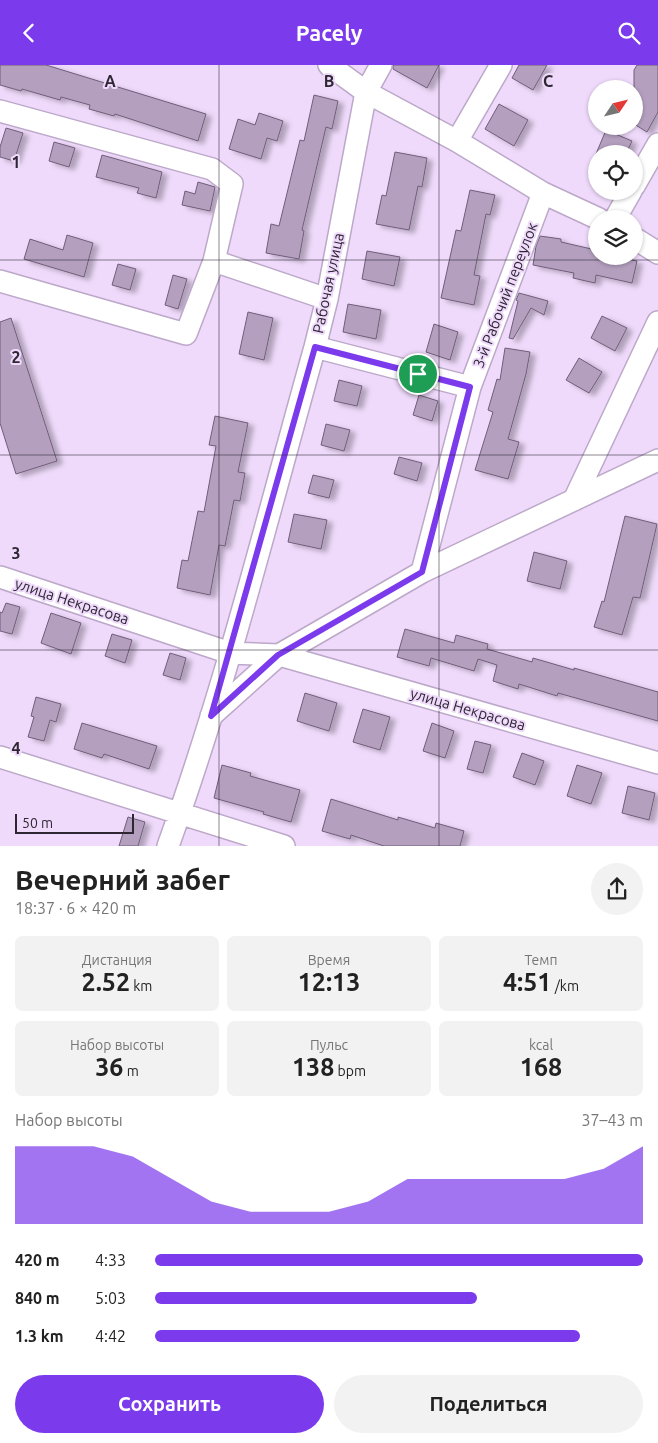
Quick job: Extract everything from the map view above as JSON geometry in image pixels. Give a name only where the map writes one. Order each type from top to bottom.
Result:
[{"type":"street","points":[[329,65],[366,92],[457,141],[543,193],[588,214]]},
{"type":"street","name":"Рабочая улица","points":[[168,845],[180,813],[230,653],[315,347],[327,299],[366,92],[381,65]]},
{"type":"street","points":[[457,141],[501,65]]},
{"type":"street","points":[[0,111],[212,169],[232,184],[214,261],[186,334],[0,281]]},
{"type":"street","points":[[643,170],[658,144]]},
{"type":"street","name":"3-й Рабочий переулок","points":[[422,572],[470,387],[543,193]]},
{"type":"street","points":[[643,244],[658,253]]},
{"type":"street","points":[[214,261],[327,299]]},
{"type":"street","points":[[574,500],[658,322]]},
{"type":"street","points":[[315,347],[470,387]]},
{"type":"street","points":[[211,716],[278,655],[422,572],[658,460]]},
{"type":"street","name":"улица Некрасова","points":[[0,577],[230,653],[278,655],[658,763]]},
{"type":"street","points":[[0,757],[284,845]]},
{"type":"building","points":[[0,65],[46,65],[206,114],[198,141],[115,114],[114,116],[89,109],[90,105],[61,97],[60,100],[0,85]]},
{"type":"building","points":[[393,65],[439,65],[427,88],[393,69]]},
{"type":"building","points":[[519,65],[547,65],[533,90],[512,78]]},
{"type":"building","points":[[637,65],[658,65],[658,112],[647,132],[643,130],[643,80],[634,80],[634,70]]},
{"type":"building","points":[[314,95],[338,101],[332,129],[326,127],[302,230],[304,231],[299,259],[266,253],[271,224],[279,226],[300,140],[304,141]]},
{"type":"building","points":[[499,104],[528,120],[514,146],[485,129]]},
{"type":"building","points":[[259,113],[283,121],[277,141],[267,138],[261,159],[229,149],[238,119],[255,125]]},
{"type":"building","points":[[6,128],[23,133],[14,161],[0,157],[0,147]]},
{"type":"building","points":[[604,135],[618,135],[632,141],[630,145],[600,145]]},
{"type":"building","points":[[54,142],[75,148],[69,167],[49,161]]},
{"type":"building","points":[[395,152],[427,158],[422,187],[418,186],[409,230],[376,224],[382,195],[386,196]]},
{"type":"building","points":[[102,155],[162,172],[156,198],[137,193],[139,188],[96,177]]},
{"type":"building","points":[[198,182],[215,187],[210,211],[182,205],[185,191],[195,194]]},
{"type":"building","points":[[470,190],[495,195],[490,215],[486,214],[474,275],[480,276],[474,305],[441,298],[456,230],[461,231]]},
{"type":"building","points":[[67,235],[93,243],[84,277],[24,259],[30,239],[63,250]]},
{"type":"building","points":[[540,236],[561,239],[561,242],[588,248],[588,265],[636,265],[632,283],[596,275],[595,283],[573,278],[574,273],[533,265],[536,246]]},
{"type":"building","points":[[367,251],[400,257],[394,286],[362,279]]},
{"type":"building","points":[[118,264],[136,269],[130,290],[112,285]]},
{"type":"building","points":[[173,275],[187,279],[178,309],[165,305]]},
{"type":"building","points":[[519,293],[548,301],[544,315],[531,308],[513,339],[509,338]]},
{"type":"building","points":[[348,304],[381,310],[376,339],[343,332]]},
{"type":"building","points":[[248,312],[273,318],[264,360],[239,354]]},
{"type":"building","points":[[602,316],[627,328],[615,351],[591,338]]},
{"type":"building","points":[[11,318],[57,461],[16,474],[0,423],[0,322]]},
{"type":"building","points":[[434,324],[458,332],[450,360],[426,352]]},
{"type":"building","points":[[505,348],[530,352],[526,374],[508,439],[519,442],[508,479],[475,470],[493,412],[488,410],[497,379],[500,380]]},
{"type":"building","points":[[579,358],[602,372],[589,393],[566,380]]},
{"type":"building","points":[[339,380],[362,386],[357,406],[334,401]]},
{"type":"building","points":[[419,395],[438,401],[432,421],[413,415]]},
{"type":"building","points":[[215,416],[248,423],[238,472],[245,473],[240,501],[234,500],[225,546],[219,545],[210,595],[177,588],[182,560],[188,561],[198,511],[204,512],[216,446],[209,445]]},
{"type":"building","points":[[326,424],[350,430],[344,451],[321,445]]},
{"type":"building","points":[[399,457],[422,463],[417,481],[394,474]]},
{"type":"building","points":[[313,475],[334,480],[329,498],[308,493]]},
{"type":"building","points":[[294,514],[327,520],[321,549],[288,542]]},
{"type":"building","points":[[625,516],[657,524],[640,598],[633,597],[622,635],[594,627],[602,601],[604,602]]},
{"type":"building","points":[[534,552],[567,561],[560,589],[527,581]]},
{"type":"building","points":[[6,603],[20,607],[12,634],[0,631],[0,612],[2,613]]},
{"type":"building","points":[[51,613],[81,623],[71,654],[41,643]]},
{"type":"building","points":[[405,629],[454,643],[456,635],[488,644],[487,649],[532,662],[533,658],[658,692],[658,721],[558,693],[557,696],[519,684],[518,689],[493,681],[497,665],[478,659],[474,671],[431,658],[429,666],[397,657]]},
{"type":"building","points":[[112,634],[132,640],[125,663],[105,656]]},
{"type":"building","points":[[170,653],[186,658],[180,680],[163,675]]},
{"type":"building","points":[[305,693],[337,703],[329,731],[297,721]]},
{"type":"building","points":[[36,697],[61,704],[56,722],[50,720],[44,741],[28,737],[34,717],[31,716]]},
{"type":"building","points":[[363,709],[390,717],[380,750],[353,742]]},
{"type":"building","points":[[82,723],[157,746],[149,769],[104,754],[102,758],[74,749]]},
{"type":"building","points":[[432,723],[454,731],[445,758],[423,751]]},
{"type":"building","points":[[475,741],[491,745],[483,773],[467,769]]},
{"type":"building","points":[[522,753],[544,761],[535,785],[513,777]]},
{"type":"building","points":[[222,765],[251,773],[250,776],[300,790],[291,822],[263,814],[264,812],[214,798]]},
{"type":"building","points":[[577,765],[602,773],[591,804],[567,796]]},
{"type":"building","points":[[628,786],[655,793],[649,820],[622,813]]},
{"type":"building","points":[[331,799],[398,820],[398,817],[435,828],[436,823],[464,831],[460,846],[384,846],[351,835],[350,839],[322,831]]},
{"type":"building","points":[[128,817],[145,822],[138,846],[119,846]]},
{"type":"route","points":[[315,347],[418,374],[470,387],[422,572],[278,655],[211,716],[315,347]]}]
